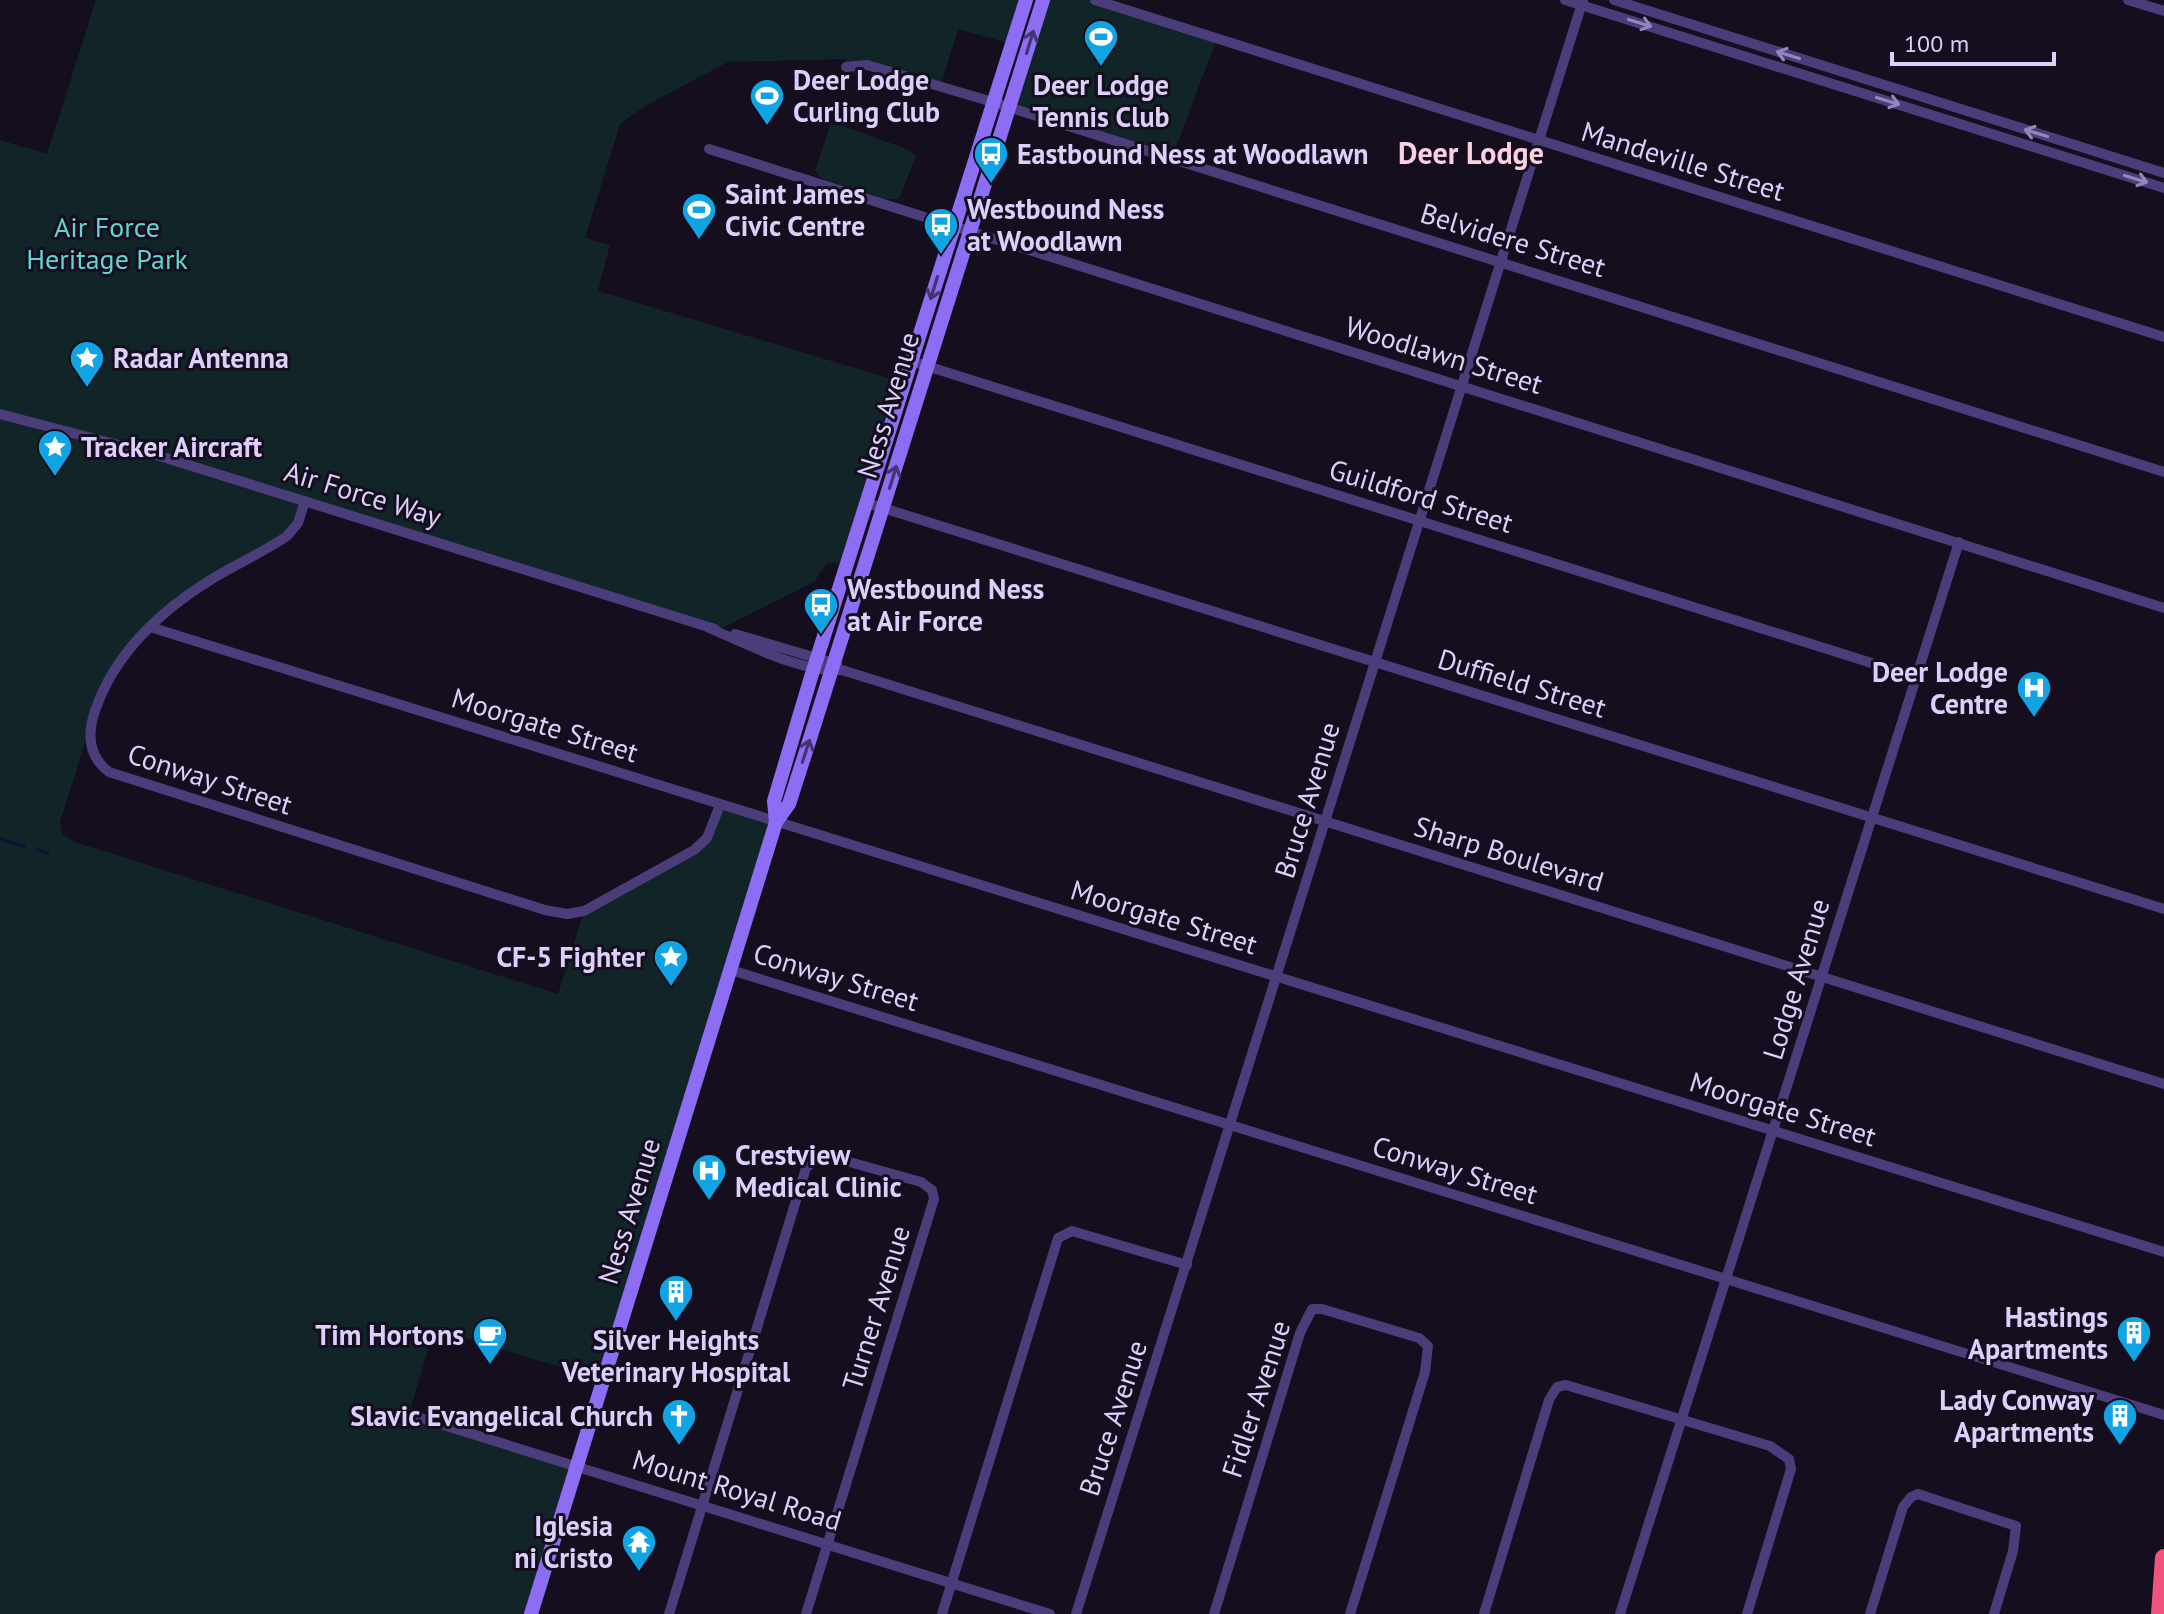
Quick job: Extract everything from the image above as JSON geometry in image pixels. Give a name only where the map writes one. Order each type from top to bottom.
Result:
[{"type":"highway","points":[[2160,1614],[2164,1558]]},
{"type":"main road","name":"Ness Avenue","points":[[776,822],[774,801],[816,662],[1026,0]]},
{"type":"main road","name":"Ness Avenue","points":[[531,1614],[776,822],[789,804],[836,668],[883,507],[1043,0]]},
{"type":"street","name":"Mandeville Street","points":[[1095,0],[2164,337]]},
{"type":"street","points":[[1565,0],[2164,188]]},
{"type":"street","points":[[1614,0],[2164,173]]},
{"type":"street","points":[[2128,0],[2164,11]]},
{"type":"street","name":"Bruce Avenue","points":[[1076,1614],[1582,3]]},
{"type":"street","name":"Belvidere Street","points":[[846,67],[867,65],[993,102],[2164,472]]},
{"type":"street","points":[[1922,112],[1926,98]]},
{"type":"street","name":"Woodlawn Street","points":[[709,149],[2164,608]]},
{"type":"street","name":"Guildford Street","points":[[911,361],[1916,677]]},
{"type":"street","name":"Air Force Way","points":[[0,414],[153,454],[836,668]]},
{"type":"street","points":[[150,627],[212,579],[287,536],[298,523],[305,501]]},
{"type":"street","name":"Duffield Street","points":[[867,503],[2164,909]]},
{"type":"street","name":"Lodge Avenue","points":[[1620,1614],[1959,542]]},
{"type":"street","name":"Conway Street","points":[[150,627],[110,676],[89,730],[91,747],[99,763],[122,778],[558,913],[584,911],[694,850],[707,838],[720,805]]},
{"type":"street","name":"Moorgate Street","points":[[150,627],[2164,1252]]},
{"type":"street","name":"Sharp Boulevard","points":[[836,668],[2164,1084]]},
{"type":"street","name":"Conway Street","points":[[731,970],[2164,1415]]},
{"type":"street","name":"Turner Avenue","points":[[702,1505],[809,1163],[818,1154],[825,1154],[921,1182],[932,1190],[932,1207],[827,1544]]},
{"type":"street","points":[[942,1614],[1058,1238],[1068,1231],[1079,1232],[1187,1265]]},
{"type":"street","name":"Fidler Avenue","points":[[1214,1614],[1304,1320],[1312,1309],[1322,1309],[1419,1338],[1428,1346],[1425,1372],[1350,1614]]},
{"type":"street","points":[[1484,1614],[1552,1392],[1557,1387],[1576,1387],[1770,1446],[1789,1459],[1791,1469],[1747,1614]]},
{"type":"street","name":"Mount Royal Road","points":[[408,1414],[1050,1614]]},
{"type":"street","points":[[1870,1614],[1903,1507],[1918,1494],[2016,1526],[2013,1551],[1994,1614]]},
{"type":"street","points":[[669,1614],[702,1505]]},
{"type":"street","points":[[806,1614],[827,1544]]},
{"type":"green space","name":"Air Force Heritage Park","points":[[96,0],[1026,0],[1012,44],[958,29],[940,88],[867,65],[846,67],[846,59],[728,62],[647,105],[620,124],[585,238],[610,245],[598,291],[905,383],[847,563],[827,563],[814,582],[718,630],[306,501],[298,523],[191,593],[124,656],[89,730],[60,822],[62,834],[75,842],[558,994],[584,911],[694,850],[720,805],[776,822],[604,1380],[434,1329],[409,1414],[577,1465],[530,1614],[0,1614],[0,140],[47,154]]},
{"type":"green space","points":[[1043,0],[1095,0],[1217,38],[1172,158],[1009,107]]},
{"type":"green space","points":[[837,124],[907,149],[916,156],[899,199],[883,199],[822,179],[815,171],[830,126]]},
{"type":"waterway","points":[[0,839],[24,846]]},
{"type":"waterway","points":[[38,850],[48,853]]},
{"type":"place","name":"Deer Lodge Tennis Club","points":[[1101,68]]},
{"type":"place","name":"Deer Lodge Curling Club","points":[[767,127]]},
{"type":"place","name":"Eastbound Ness at Woodlawn","points":[[991,185]]},
{"type":"place","name":"Saint James Civic Centre","points":[[699,241]]},
{"type":"place","name":"Westbound Ness at Woodlawn","points":[[941,256]]},
{"type":"place","name":"Radar Antenna","points":[[87,389]]},
{"type":"place","name":"Tracker Aircraft","points":[[55,478]]},
{"type":"place","name":"Westbound Ness at Air Force","points":[[821,636]]},
{"type":"place","name":"Deer Lodge Centre","points":[[2034,719]]},
{"type":"place","name":"CF-5 Fighter","points":[[671,988]]},
{"type":"place","name":"Crestview Medical Clinic","points":[[709,1202]]},
{"type":"place","name":"Silver Heights Veterinary Hospital","points":[[676,1323]]},
{"type":"place","name":"Hastings Apartments","points":[[2134,1364]]},
{"type":"place","name":"Tim Hortons","points":[[490,1366]]},
{"type":"place","name":"Slavic Evangelical Church","points":[[679,1447]]},
{"type":"place","name":"Lady Conway Apartments","points":[[2120,1447]]},
{"type":"place","name":"Iglesia ni Cristo","points":[[639,1573]]},
{"type":"district","name":"Deer Lodge","points":[[1471,154]]}]
